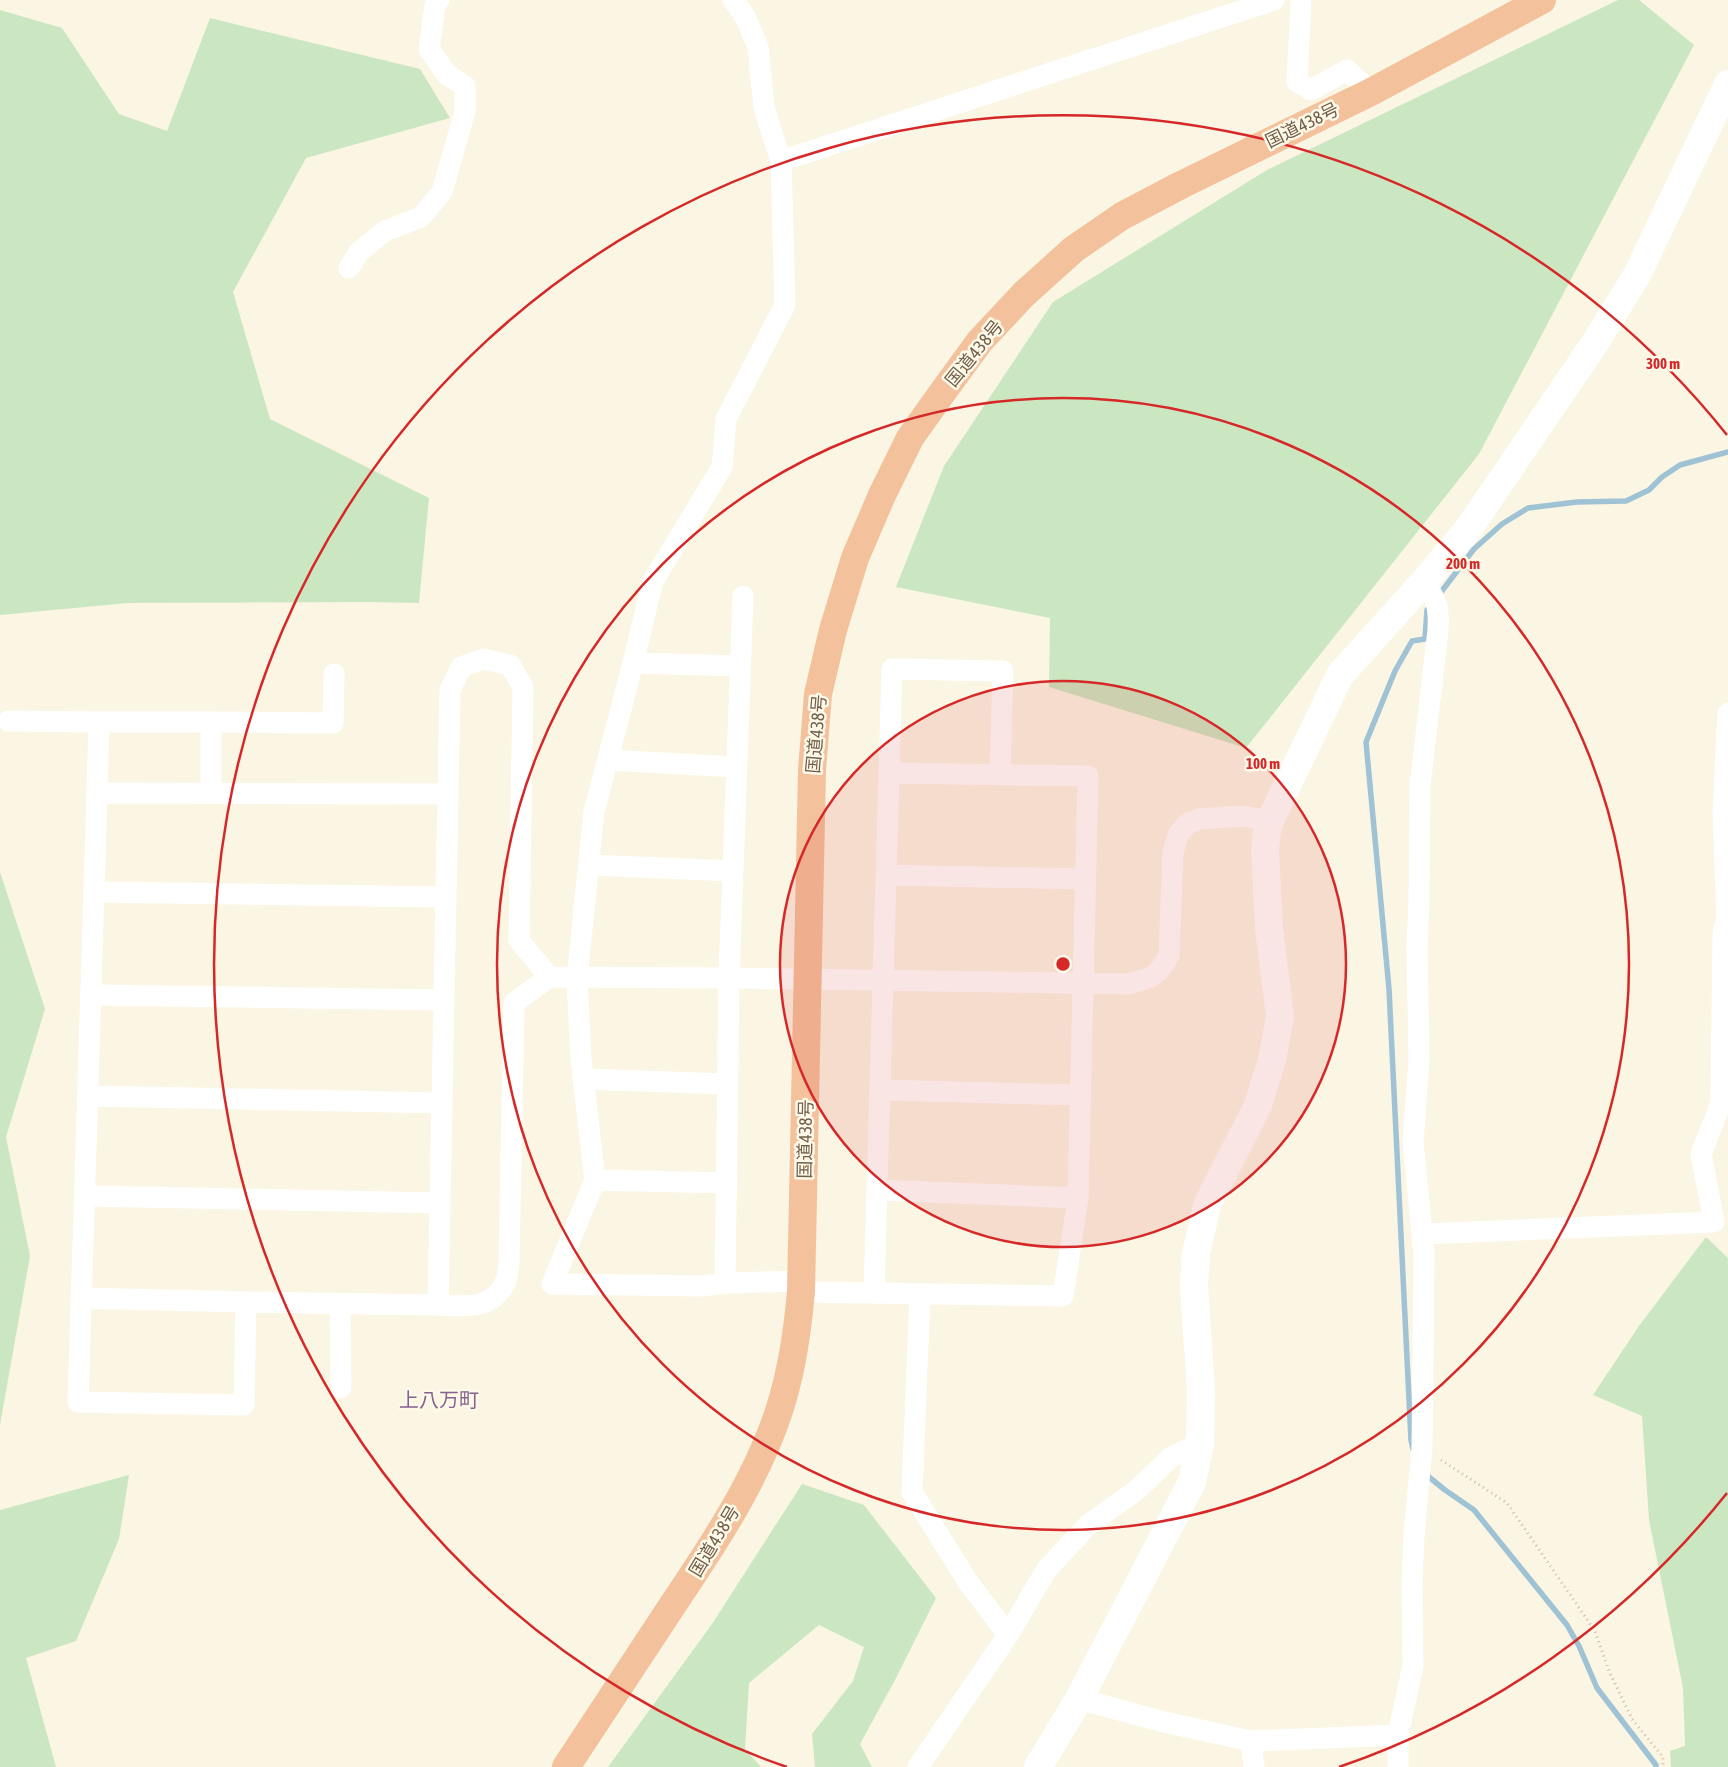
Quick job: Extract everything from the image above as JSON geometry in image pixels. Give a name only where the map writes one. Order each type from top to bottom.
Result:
[{"type":"highway","name":"国道438号","points":[[566,1767],[726,1523],[767,1443],[779,1411],[789,1375],[796,1344],[801,1287],[812,770],[818,694],[833,630],[855,558],[882,494],[910,438],[980,341],[1024,294],[1074,249],[1122,216],[1172,189],[1371,92],[1542,0]]},
{"type":"street","points":[[348,268],[360,252],[385,231],[421,217],[442,192],[465,111],[464,86],[447,75],[429,49],[435,5],[439,0]]},
{"type":"street","points":[[733,0],[745,16],[758,47],[764,108],[781,161],[785,305],[726,419],[722,466],[653,581],[594,812],[577,978],[581,1059],[595,1180],[552,1284],[701,1286],[725,1283],[874,1293],[1063,1296],[1078,1198],[1088,776],[889,773]]},
{"type":"street","points":[[781,161],[1274,0]]},
{"type":"street","points":[[1301,0],[1297,82],[1311,90],[1347,70],[1371,92]]},
{"type":"street","points":[[1038,1767],[1079,1699],[1192,1482],[1200,1444],[1201,1391],[1194,1285],[1196,1254],[1207,1205],[1258,1105],[1272,1060],[1280,1016],[1269,929],[1265,849],[1270,821],[1340,675],[1430,593],[1469,528],[1595,343],[1637,274],[1728,84]]},
{"type":"street","points":[[1398,1767],[1398,1734],[1413,1666],[1413,1575],[1421,1459],[1425,1308],[1423,1234],[1413,1142],[1419,1059],[1416,948],[1419,899],[1420,786],[1439,611],[1430,593]]},
{"type":"street","points":[[725,1283],[729,978],[742,596]]},
{"type":"street","points":[[438,1305],[450,690],[461,667],[483,659],[510,665],[523,687],[519,940],[549,977]]},
{"type":"street","points":[[633,663],[740,666]]},
{"type":"street","points":[[874,1293],[892,669],[1002,671],[1000,775]]},
{"type":"street","points":[[8,721],[334,723],[334,674]]},
{"type":"street","points":[[1423,1234],[1714,1222],[1701,1154],[1721,1103],[1723,933],[1727,917],[1723,814],[1728,714]]},
{"type":"street","points":[[99,722],[78,1402],[244,1405],[246,1302]]},
{"type":"street","points":[[211,722],[211,793]]},
{"type":"street","points":[[608,760],[736,767]]},
{"type":"street","points":[[98,793],[448,794]]},
{"type":"street","points":[[81,1298],[474,1306],[493,1299],[506,1280],[509,1262],[514,1003],[549,977],[1127,984],[1150,979],[1162,969],[1169,955],[1173,854],[1178,835],[1187,824],[1199,818],[1215,817],[1243,816],[1270,821]]},
{"type":"street","points":[[589,865],[733,871]]},
{"type":"street","points":[[887,875],[1085,879]]},
{"type":"street","points":[[94,892],[446,897]]},
{"type":"street","points":[[91,995],[444,1000]]},
{"type":"street","points":[[583,1079],[728,1084]]},
{"type":"street","points":[[880,1090],[1080,1096]]},
{"type":"street","points":[[88,1096],[442,1104]]},
{"type":"street","points":[[595,1180],[727,1183]]},
{"type":"street","points":[[877,1190],[1078,1198]]},
{"type":"street","points":[[85,1196],[440,1203]]},
{"type":"street","points":[[920,1294],[912,1492],[968,1582],[1008,1635]]},
{"type":"street","points":[[340,1304],[341,1388]]},
{"type":"street","points":[[918,1767],[1008,1635],[1047,1569],[1089,1524],[1137,1490],[1171,1457],[1200,1444]]},
{"type":"street","points":[[1079,1699],[1164,1722],[1251,1741],[1398,1734]]},
{"type":"street","points":[[1251,1741],[1254,1767]]},
{"type":"path","points":[[1421,1459],[1469,1480],[1507,1503],[1595,1631],[1609,1671],[1632,1719],[1663,1757],[1663,1767]]},
{"type":"green space","points":[[1618,0],[1639,0],[1694,45],[1479,454],[1246,748],[1049,687],[1050,618],[896,587],[944,466],[1053,302],[1267,170]]},
{"type":"green space","points":[[0,10],[62,28],[119,114],[167,131],[210,18],[420,69],[450,118],[306,158],[233,292],[270,419],[429,498],[419,603],[128,603],[0,615]]},
{"type":"green space","points":[[0,872],[45,1009],[6,1137],[30,1256],[0,1425]]},
{"type":"green space","points":[[1706,1237],[1728,1258],[1728,1767],[1671,1767],[1670,1751],[1685,1746],[1683,1688],[1649,1520],[1642,1416],[1593,1395],[1639,1326]]},
{"type":"green space","points":[[129,1475],[119,1539],[76,1641],[26,1658],[56,1767],[0,1767],[0,1510]]},
{"type":"green space","points":[[802,1484],[864,1505],[936,1598],[860,1744],[872,1767],[815,1767],[812,1734],[853,1681],[864,1647],[819,1625],[749,1683],[745,1749],[761,1767],[608,1767],[712,1624]]},
{"type":"waterway","points":[[1438,596],[1474,549],[1502,524],[1528,508],[1577,502],[1626,501],[1649,490],[1662,477],[1680,465],[1728,452]]},
{"type":"waterway","points":[[1413,1449],[1411,1440],[1389,989],[1366,742],[1395,671],[1412,641],[1425,639],[1427,610],[1431,606]]},
{"type":"waterway","points":[[1426,1473],[1445,1490],[1474,1510],[1567,1625],[1579,1646],[1597,1688],[1656,1767]]},
{"type":"district","name":"上八万町","points":[[439,1399]]}]
